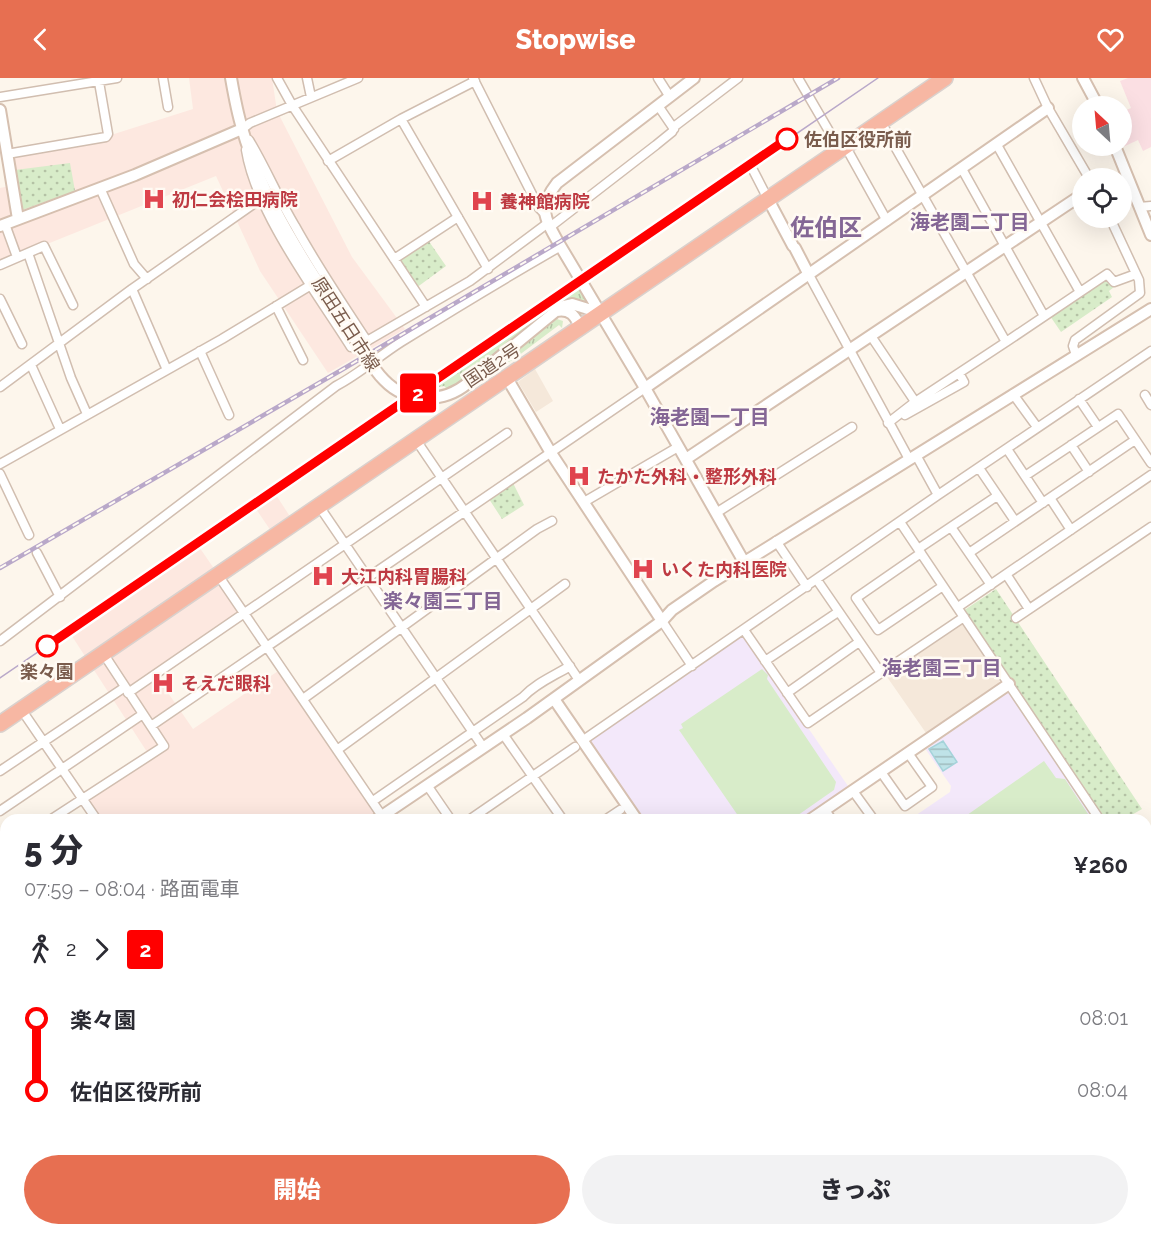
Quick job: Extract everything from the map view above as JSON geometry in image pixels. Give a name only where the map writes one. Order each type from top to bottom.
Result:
[{"type":"highway","name":"国道2号","points":[[0,724],[945,78]]},
{"type":"street","points":[[0,97],[69,82],[99,82],[117,78]]},
{"type":"street","points":[[163,78],[168,106]]},
{"type":"street","name":"原田五日市線","points":[[231,78],[242,129],[272,203],[314,282],[376,371],[389,385],[410,396],[434,398],[456,391],[551,314]]},
{"type":"street","points":[[277,78],[328,161],[426,307]]},
{"type":"street","points":[[307,78],[311,98]]},
{"type":"street","points":[[17,257],[2,225],[100,188],[358,78]]},
{"type":"street","points":[[658,78],[670,97]]},
{"type":"street","points":[[548,221],[546,199],[557,183],[694,78]]},
{"type":"street","points":[[242,129],[249,168],[262,198],[293,257],[314,282],[351,347],[367,341],[488,269],[738,78]]},
{"type":"street","points":[[798,78],[840,150],[848,152],[887,221]]},
{"type":"street","points":[[1034,78],[1048,108],[1083,168]]},
{"type":"street","points":[[1083,78],[1093,96]]},
{"type":"street","points":[[328,161],[474,80],[539,208],[744,562]]},
{"type":"street","points":[[7,154],[106,137],[108,134],[99,82]]},
{"type":"street","points":[[658,107],[674,129]]},
{"type":"street","points":[[151,726],[962,170],[1048,108]]},
{"type":"street","points":[[0,110],[18,219]]},
{"type":"street","points":[[401,119],[488,269]]},
{"type":"street","points":[[881,122],[1006,342]]},
{"type":"street","points":[[242,129],[263,163],[293,224],[318,267],[367,341]]},
{"type":"street","points":[[997,145],[1080,292]]},
{"type":"street","points":[[1120,156],[1145,206],[1151,235]]},
{"type":"street","points":[[753,170],[888,423],[938,495]]},
{"type":"street","points":[[962,170],[1044,316]]},
{"type":"street","points":[[100,188],[134,264],[147,279]]},
{"type":"street","points":[[0,387],[132,289],[262,198]]},
{"type":"street","points":[[686,459],[1072,202]]},
{"type":"street","points":[[394,259],[458,218]]},
{"type":"street","points":[[1076,355],[1073,346],[1075,340],[1140,293],[1139,280],[1115,228]]},
{"type":"street","points":[[0,265],[44,246],[73,305]]},
{"type":"street","points":[[0,641],[336,386],[349,380],[380,356],[433,322],[561,246]]},
{"type":"street","points":[[28,253],[71,378],[87,414]]},
{"type":"street","points":[[888,423],[917,405],[958,373],[1107,274],[1114,282],[1136,274]]},
{"type":"street","points":[[0,464],[200,351],[314,282]]},
{"type":"street","points":[[132,289],[167,370]]},
{"type":"street","points":[[0,299],[22,344]]},
{"type":"street","points":[[551,314],[561,306],[572,304],[593,309],[601,314]]},
{"type":"street","points":[[276,306],[303,361]]},
{"type":"street","points":[[385,814],[554,699],[662,621],[672,610],[744,562],[1151,309]]},
{"type":"street","points":[[551,314],[561,310],[572,313],[580,328]]},
{"type":"street","points":[[871,336],[917,405]]},
{"type":"street","points":[[200,351],[228,415]]},
{"type":"street","points":[[478,814],[938,495],[1151,351]]},
{"type":"street","points":[[31,365],[60,429]]},
{"type":"street","points":[[507,378],[551,453],[692,666]]},
{"type":"street","points":[[1013,394],[1037,427]]},
{"type":"street","points":[[1145,395],[1151,405]]},
{"type":"street","points":[[1079,399],[1098,427]]},
{"type":"street","points":[[1025,476],[1118,414],[1151,463]]},
{"type":"street","points":[[716,513],[852,426]]},
{"type":"street","points":[[0,771],[244,613],[507,433]]},
{"type":"street","points":[[416,440],[579,680]]},
{"type":"street","points":[[969,553],[1135,440]]},
{"type":"street","points":[[1071,445],[1089,472]]},
{"type":"street","points":[[584,502],[678,447]]},
{"type":"street","points":[[1007,449],[1025,476],[1071,530]]},
{"type":"street","points":[[978,468],[1015,522]]},
{"type":"street","points":[[0,474],[29,535]]},
{"type":"street","points":[[958,607],[1151,475]]},
{"type":"street","points":[[943,586],[878,630],[856,598],[997,495]]},
{"type":"street","points":[[319,506],[483,747]]},
{"type":"street","points":[[303,699],[537,529],[552,521]]},
{"type":"street","points":[[900,522],[1096,814]]},
{"type":"street","points":[[1016,618],[1151,526]]},
{"type":"street","points":[[951,527],[991,585]]},
{"type":"street","points":[[776,542],[807,587]]},
{"type":"street","points":[[37,554],[60,597]]},
{"type":"street","points":[[1006,574],[1029,609]]},
{"type":"street","points":[[218,575],[373,801],[378,814]]},
{"type":"street","points":[[817,580],[881,673]]},
{"type":"street","points":[[337,750],[565,584]]},
{"type":"street","points":[[765,662],[838,612]]},
{"type":"street","points":[[744,630],[808,723],[964,617]]},
{"type":"street","points":[[787,693],[859,642]]},
{"type":"street","points":[[59,814],[164,746],[103,653]]},
{"type":"street","points":[[373,801],[523,697],[539,683],[570,666]]},
{"type":"street","points":[[819,814],[1009,684]]},
{"type":"street","points":[[554,699],[578,744],[632,814]]},
{"type":"street","points":[[21,709],[83,799],[90,814]]},
{"type":"street","points":[[0,811],[143,714]]},
{"type":"street","points":[[503,734],[558,814]]},
{"type":"street","points":[[880,772],[905,806],[932,787],[908,753]]},
{"type":"street","points":[[428,785],[447,814]]},
{"type":"street","points":[[853,790],[870,814]]},
{"type":"street","points":[[614,814],[620,810]]},
{"type":"street","points":[[825,810],[828,814]]},
{"type":"shaded area","points":[[189,78],[272,78],[277,111],[352,257],[405,329],[328,373],[260,271],[216,176],[0,263],[0,188],[15,185],[12,159],[14,155],[111,135],[193,109]]},
{"type":"shaded area","points":[[1128,78],[1151,78],[1151,147],[1143,151],[1138,140],[1132,143],[1132,96],[1126,96],[1120,81]]},
{"type":"shaded area","points":[[535,369],[553,401],[536,412],[518,382]]},
{"type":"shaded area","points":[[276,495],[291,518],[271,531],[256,509]]},
{"type":"shaded area","points":[[195,541],[244,612],[155,674],[193,729],[281,669],[382,814],[93,814],[83,799],[149,755],[68,630]]},
{"type":"shaded area","points":[[958,624],[963,625],[1000,680],[999,683],[926,733],[885,674]]},
{"type":"shaded area","points":[[741,635],[745,636],[848,786],[808,814],[637,814],[589,745],[591,740]]},
{"type":"shaded area","points":[[1004,692],[1009,693],[1091,814],[918,814],[950,792],[951,786],[924,747]]},
{"type":"green space","points":[[70,163],[75,191],[22,210],[15,170]]},
{"type":"green space","points":[[428,240],[446,266],[416,288],[398,260]]},
{"type":"green space","points":[[1111,281],[1114,287],[1109,291],[1112,297],[1061,332],[1050,316],[1099,282]]},
{"type":"green space","points":[[579,285],[589,304],[556,303],[459,384],[447,389],[444,386],[425,390]]},
{"type":"green space","points":[[557,319],[563,321],[562,328],[559,325],[514,359],[485,376]]},
{"type":"green space","points":[[513,483],[524,505],[502,519],[489,499]]},
{"type":"green space","points":[[996,589],[1142,809],[1133,814],[1100,814],[963,611]]},
{"type":"green space","points":[[762,669],[836,782],[834,790],[800,814],[737,814],[679,730],[683,728],[681,724]]},
{"type":"green space","points":[[1044,761],[1056,778],[1065,779],[1088,814],[969,814]]},
{"type":"water","points":[[943,741],[957,762],[943,771],[929,749]]},
{"type":"tram line","points":[[0,678],[878,78]]},
{"type":"tram line","name":"2","points":[[47,646],[787,139]]},
{"type":"railway","points":[[0,568],[838,78]]},
{"type":"place","name":"佐伯区役所前","points":[[787,139]]},
{"type":"place","name":"初仁会桧田病院","points":[[154,199]]},
{"type":"place","name":"養神館病院","points":[[482,201]]},
{"type":"place","name":"たかた外科・整形外科","points":[[579,476]]},
{"type":"place","name":"いくた内科医院","points":[[643,569]]},
{"type":"place","name":"大江内科胃腸科","points":[[323,576]]},
{"type":"place","name":"楽々園","points":[[47,646]]},
{"type":"place","name":"そえだ眼科","points":[[163,683]]},
{"type":"district","name":"海老園二丁目","points":[[970,222]]},
{"type":"district","name":"佐伯区","points":[[826,227]]},
{"type":"district","name":"海老園一丁目","points":[[710,417]]},
{"type":"district","name":"楽々園三丁目","points":[[443,601]]},
{"type":"district","name":"海老園三丁目","points":[[942,668]]}]
